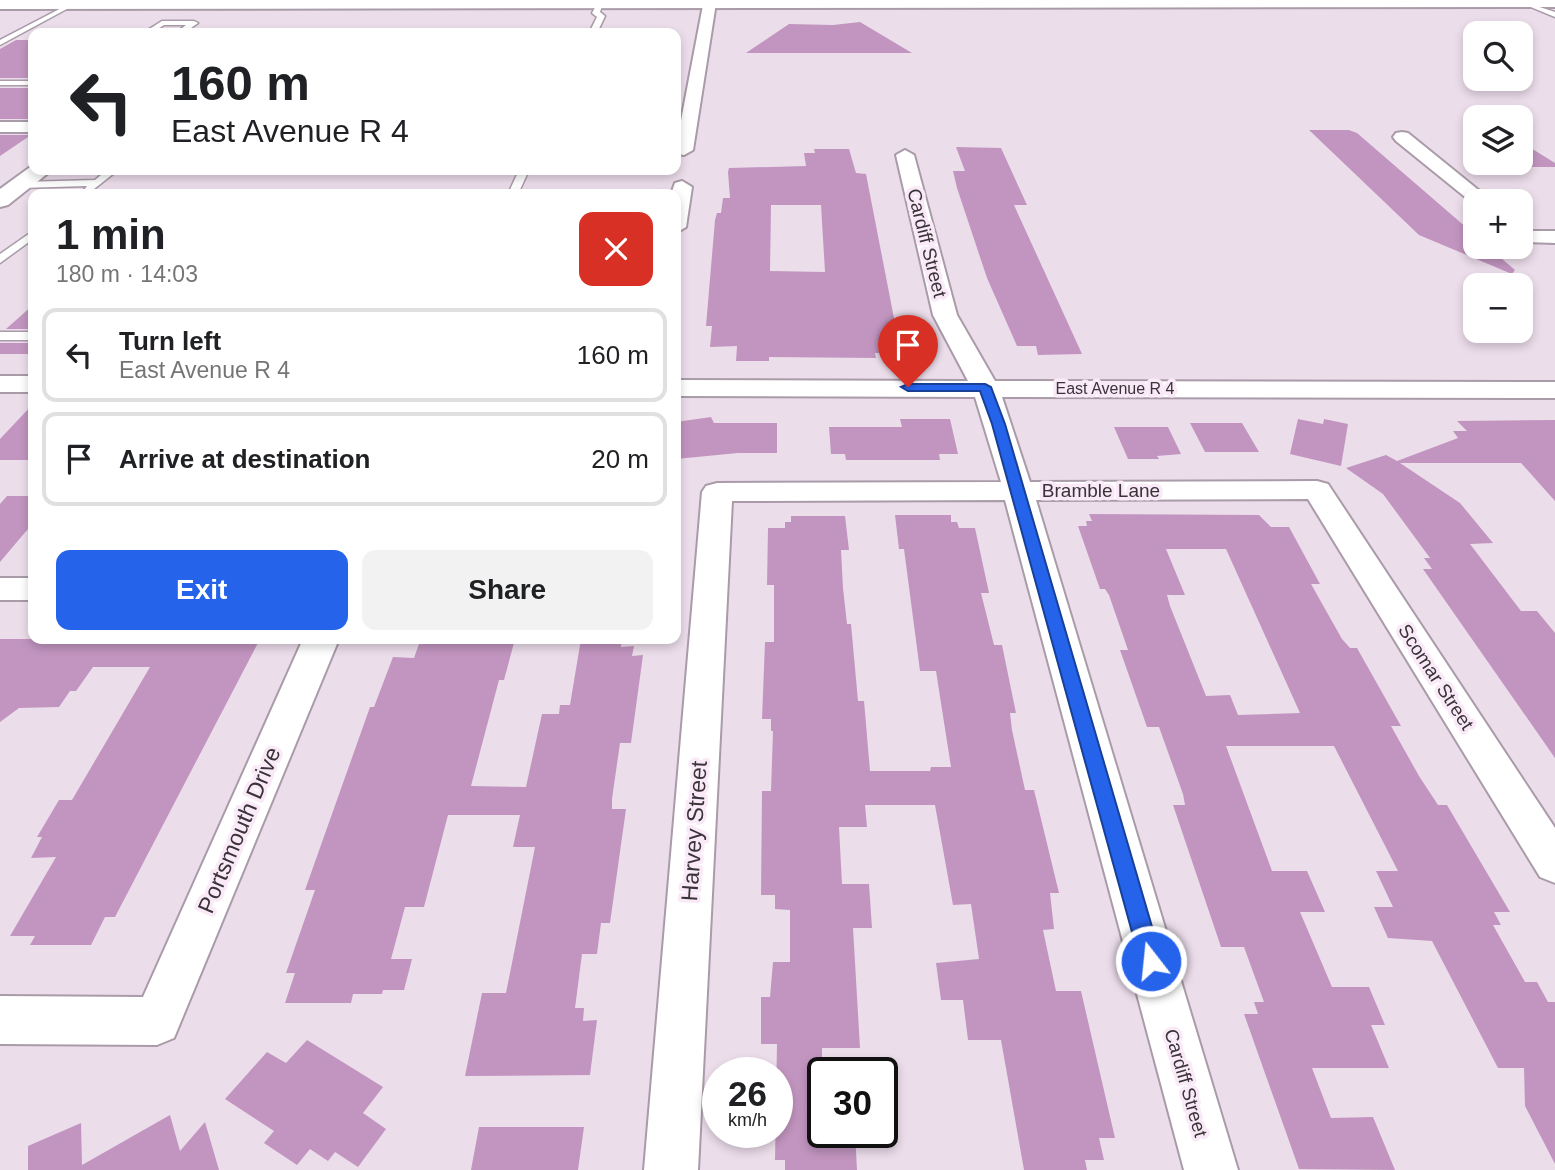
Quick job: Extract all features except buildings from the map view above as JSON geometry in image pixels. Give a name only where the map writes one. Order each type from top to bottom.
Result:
[{"type":"main road","points":[[244,19],[266,2]]},
{"type":"main road","points":[[0,4],[1555,2]]},
{"type":"main road","points":[[0,200],[34,175]]},
{"type":"street","points":[[684,150],[720,2]]},
{"type":"street","points":[[0,127],[28,127]]},
{"type":"street","points":[[1402,137],[1467,189]]},
{"type":"street","name":"Cardiff Street","points":[[905,155],[945,315],[985,387],[999,424],[1211,1170]]},
{"type":"street","points":[[681,194],[682,187]]},
{"type":"street","points":[[1533,236],[1555,237]]},
{"type":"street","points":[[0,384],[28,384]]},
{"type":"street","name":"East Avenue R 4","points":[[681,388],[1555,390]]},
{"type":"street","name":"Bramble Lane","points":[[717,492],[1317,490]]},
{"type":"street","name":"Scomar Street","points":[[1317,490],[1555,864]]},
{"type":"street","name":"Harvey Street","points":[[671,1170],[717,492]]},
{"type":"street","points":[[0,589],[28,589]]},
{"type":"street","name":"Portsmouth Drive","points":[[0,1020],[157,1021],[319,644]]},
{"type":"lane","points":[[1523,2],[1555,15]]},
{"type":"lane","points":[[595,28],[601,16],[596,13],[600,3]]},
{"type":"lane","points":[[28,28],[73,4]]},
{"type":"lane","points":[[155,28],[163,23],[194,23],[187,28]]},
{"type":"lane","points":[[0,43],[28,28]]},
{"type":"lane","points":[[0,73],[28,73]]},
{"type":"lane","points":[[0,83],[28,83]]},
{"type":"lane","points":[[90,189],[107,175]]},
{"type":"lane","points":[[21,185],[97,183]]},
{"type":"lane","points":[[0,260],[28,238]]},
{"type":"lane","points":[[0,336],[28,335]]},
{"type":"route","points":[[908,387],[985,387],[999,424],[1151,961]]}]
